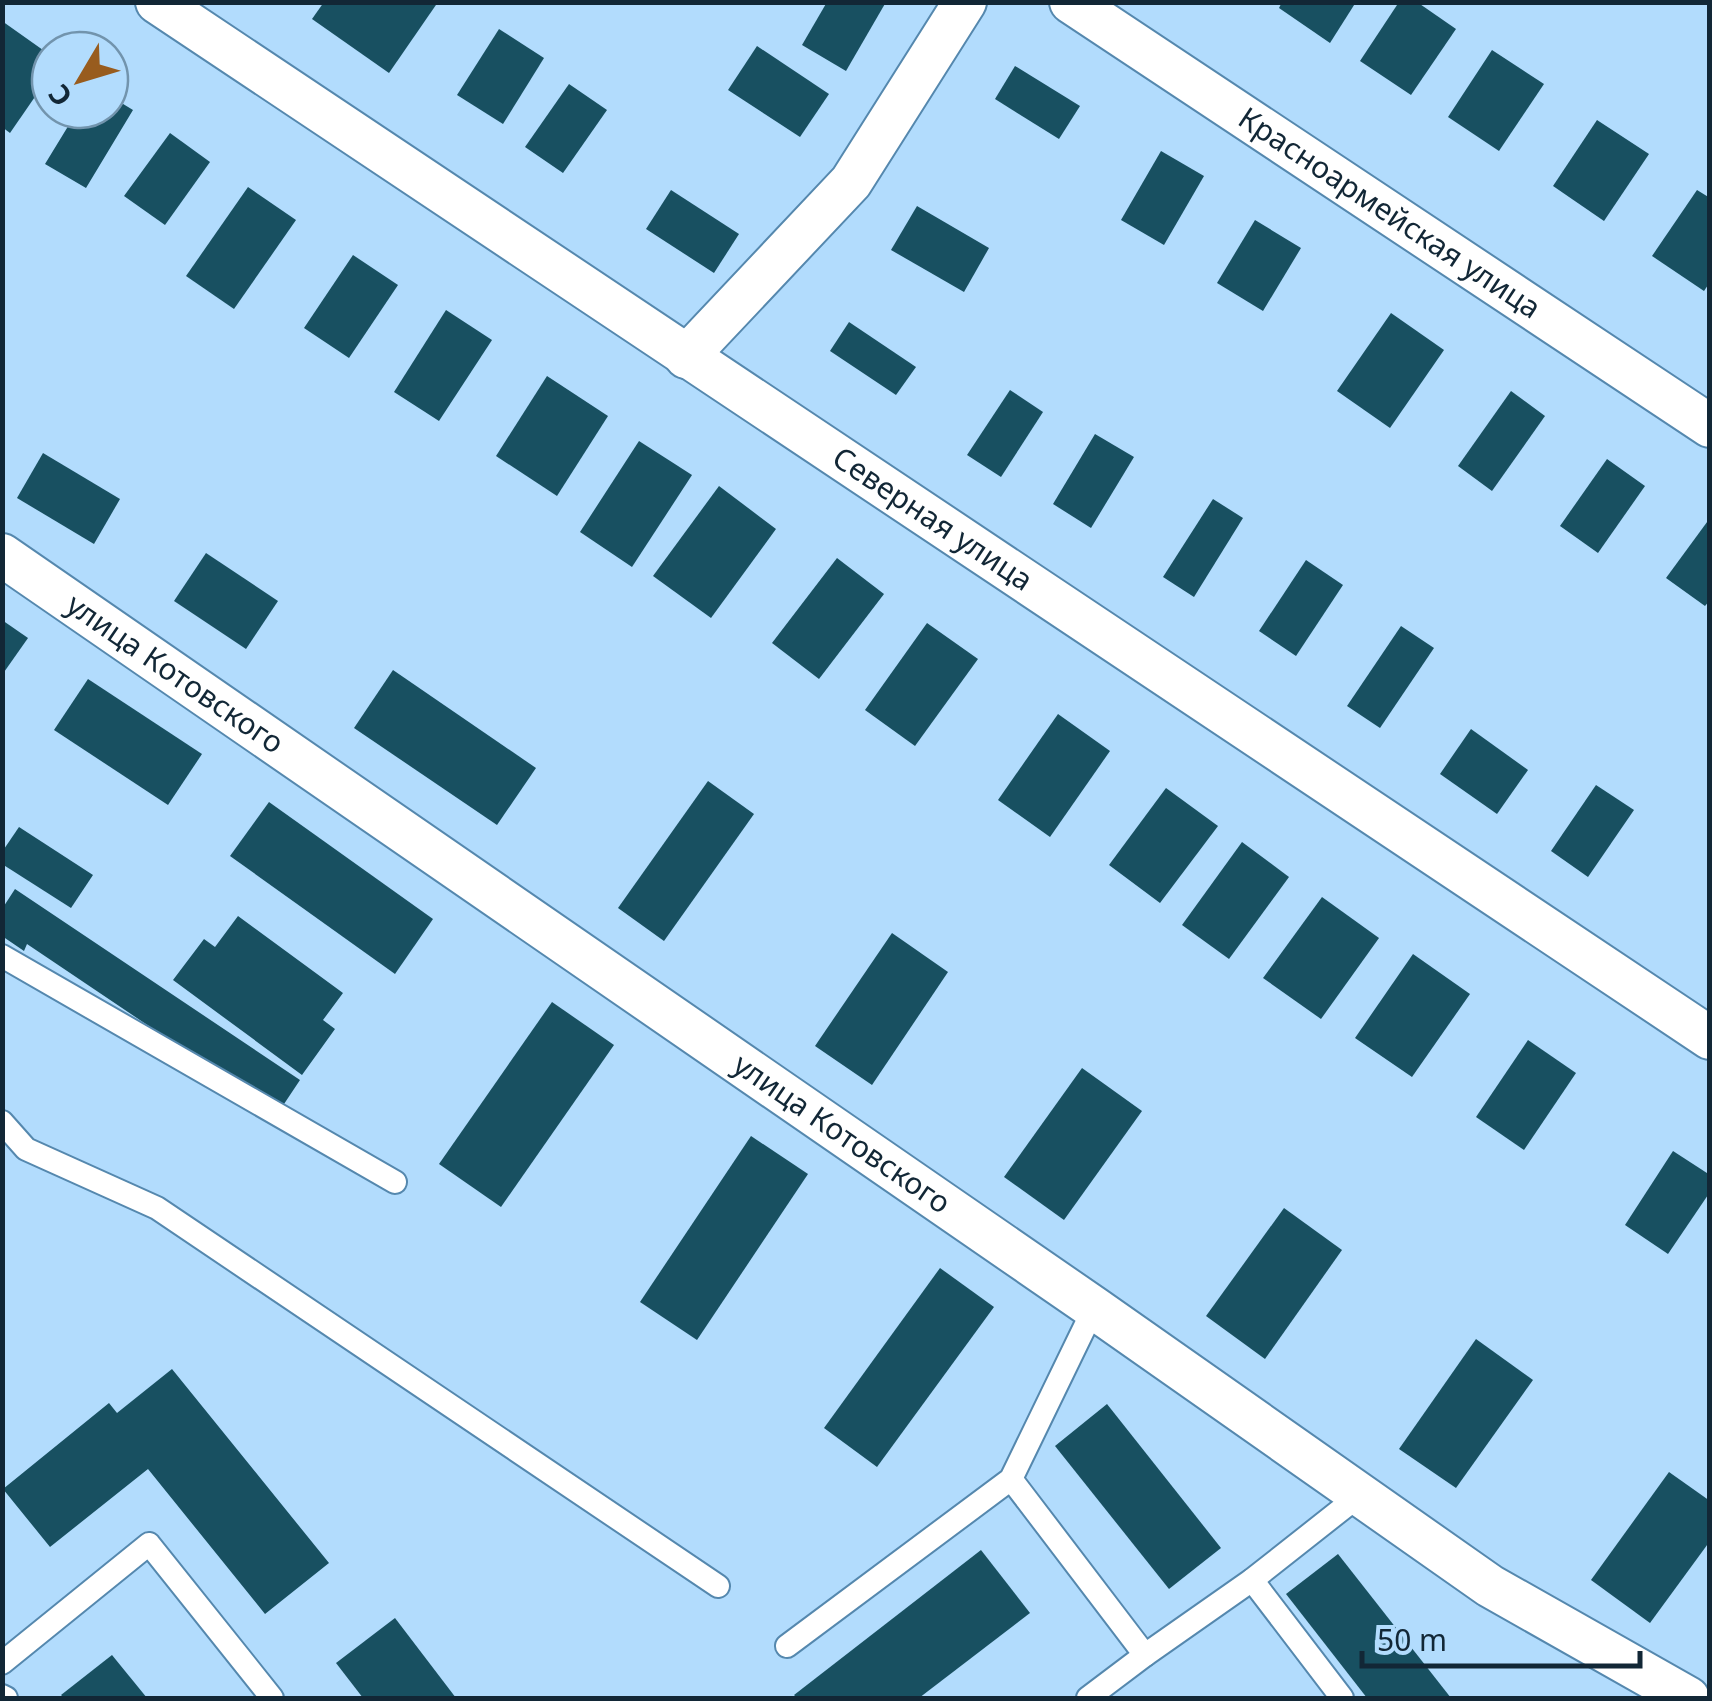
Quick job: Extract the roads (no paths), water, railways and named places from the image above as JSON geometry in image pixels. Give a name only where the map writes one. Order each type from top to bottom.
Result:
[{"type":"street","name":"Северная улица","points":[[157,2],[1710,1038]]},
{"type":"street","points":[[686,356],[851,182],[964,2]]},
{"type":"street","name":"Красноармейская улица","points":[[1071,2],[1710,426]]},
{"type":"street","name":"улица Котовского","points":[[2,556],[1094,1308],[1490,1586],[1688,1698]]},
{"type":"lane","points":[[2,956],[395,1182]]},
{"type":"lane","points":[[2,1122],[26,1149],[157,1208],[718,1586]]},
{"type":"lane","points":[[786,1646],[1011,1479],[1094,1308]]},
{"type":"lane","points":[[1011,1479],[1145,1656]]},
{"type":"lane","points":[[1088,1698],[1252,1580],[1361,1494]]},
{"type":"lane","points":[[2,1662],[149,1544],[272,1698]]},
{"type":"lane","points":[[1252,1580],[1342,1698]]}]
